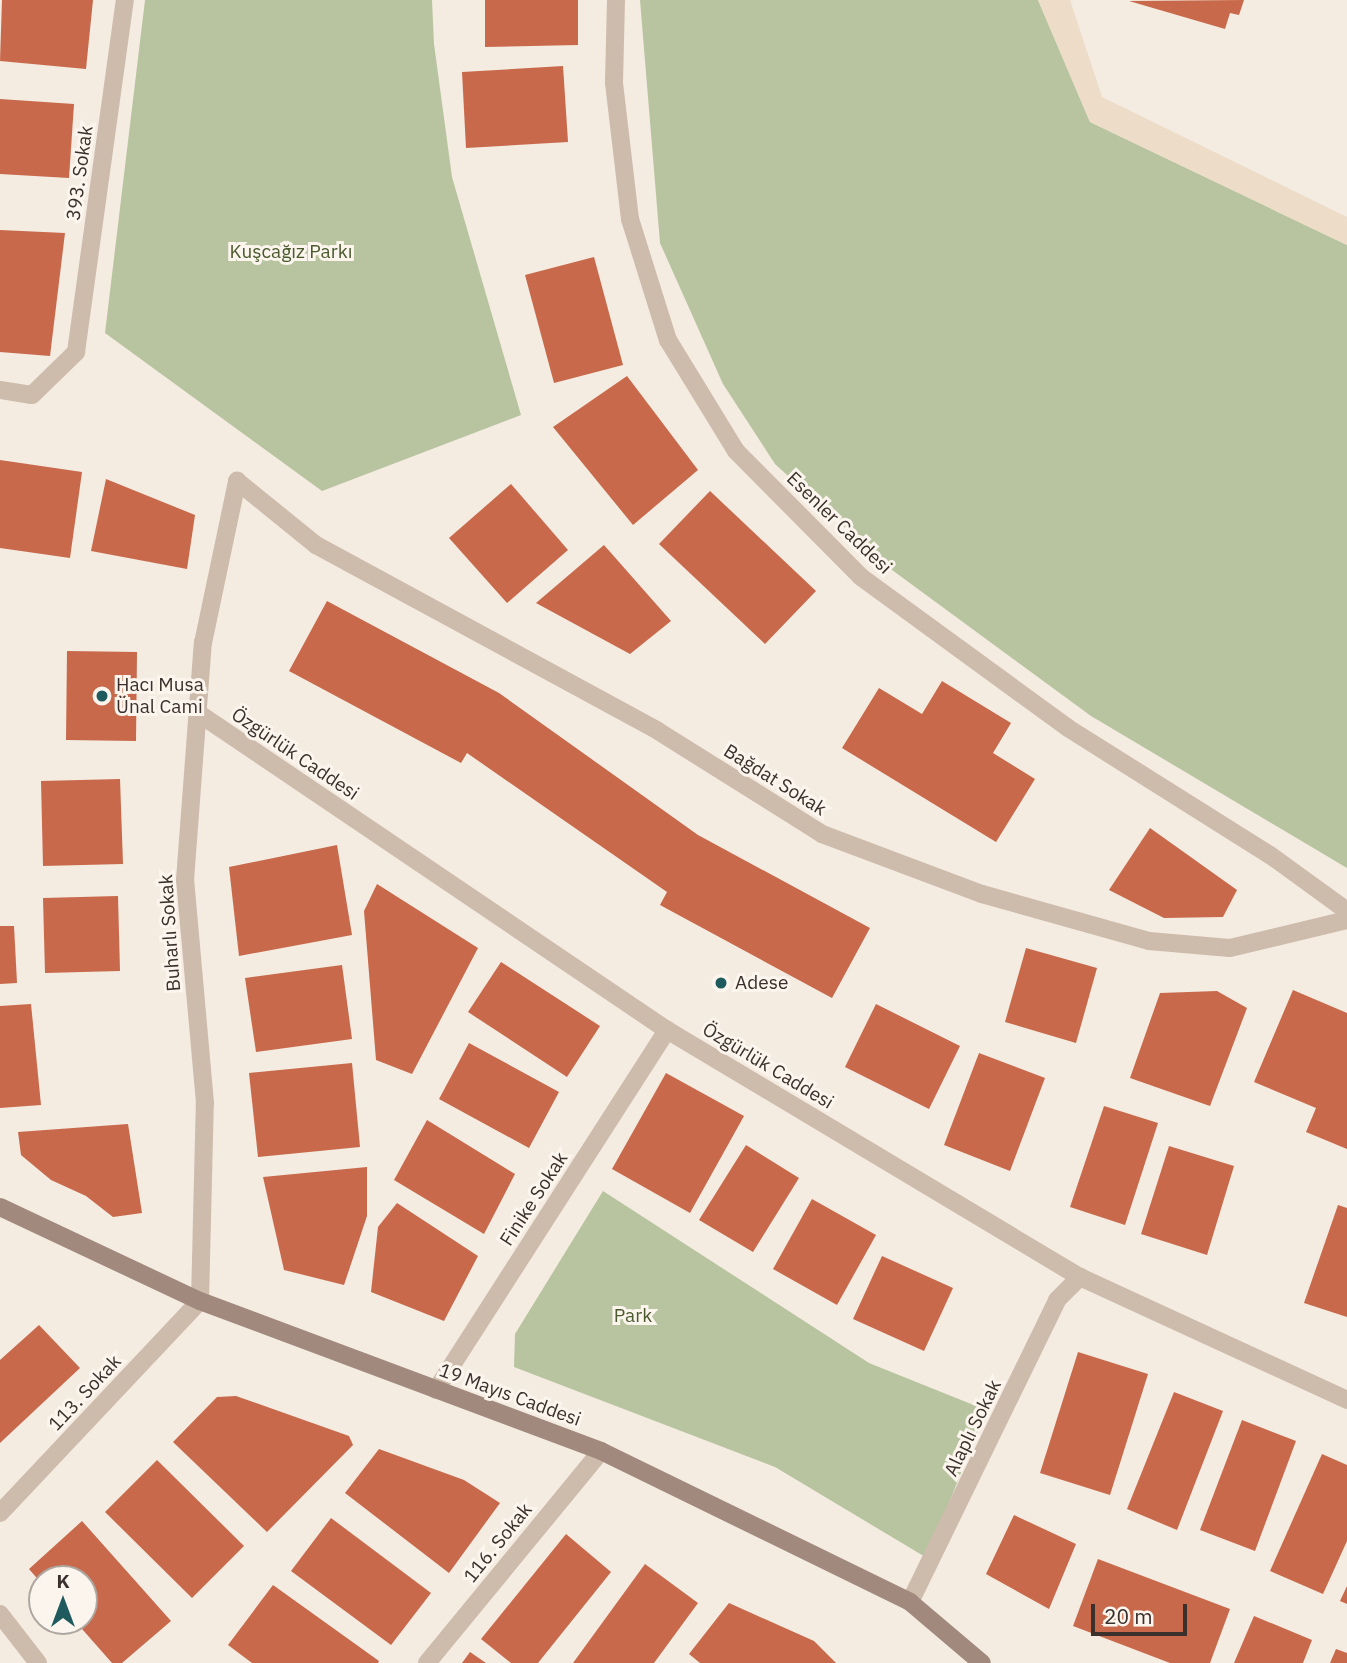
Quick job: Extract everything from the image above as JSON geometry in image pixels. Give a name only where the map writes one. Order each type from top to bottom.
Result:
[{"type":"main road","name":"19 Mayıs Caddesi","points":[[0,1207],[200,1301],[601,1451],[910,1602],[982,1663]]},
{"type":"street","name":"393. Sokak","points":[[0,390],[32,395],[76,352],[125,0]]},
{"type":"street","name":"Esenler Caddesi","points":[[616,0],[614,83],[630,219],[668,340],[736,451],[861,577],[1068,728],[1270,855],[1347,911]]},
{"type":"street","name":"Buharlı Sokak","points":[[200,1301],[205,1103],[185,880],[203,643],[237,481]]},
{"type":"street","name":"Bağdat Sokak","points":[[237,481],[316,545],[658,731],[822,834],[982,894],[1149,941],[1230,948],[1347,920]]},
{"type":"street","name":"Özgürlük Caddesi","points":[[198,713],[667,1030],[1080,1277],[1347,1401]]},
{"type":"street","name":"Finike Sokak","points":[[436,1390],[667,1030]]},
{"type":"street","name":"Alaplı Sokak","points":[[910,1602],[1057,1300],[1080,1277]]},
{"type":"street","name":"113. Sokak","points":[[0,1513],[200,1301]]},
{"type":"street","name":"116. Sokak","points":[[427,1663],[601,1451]]},
{"type":"street","points":[[0,1615],[38,1663]]},
{"type":"green space","name":"Kuşcağız Parkı","points":[[145,0],[432,0],[434,44],[452,177],[521,415],[322,491],[105,333]]},
{"type":"green space","points":[[640,0],[1038,0],[1090,122],[1347,245],[1347,868],[1091,716],[888,567],[775,464],[723,384],[660,243]]},
{"type":"green space","name":"Park","points":[[603,1191],[869,1363],[986,1410],[927,1558],[775,1467],[514,1367],[515,1334]]},
{"type":"shaded area","points":[[1038,0],[1070,0],[1102,97],[1347,217],[1347,245],[1090,122]]},
{"type":"building","points":[[2,0],[93,0],[86,69],[0,61]]},
{"type":"building","points":[[485,0],[578,0],[578,45],[485,47]]},
{"type":"building","points":[[1244,0],[1239,15],[1230,13],[1225,29],[1129,1]]},
{"type":"building","points":[[563,66],[568,142],[466,148],[462,72]]},
{"type":"building","points":[[0,99],[74,104],[69,178],[0,174]]},
{"type":"building","points":[[0,230],[65,233],[50,356],[0,352]]},
{"type":"building","points":[[594,257],[623,365],[554,383],[525,275]]},
{"type":"building","points":[[627,376],[698,470],[633,525],[553,427]]},
{"type":"building","points":[[0,460],[82,472],[70,558],[0,548]]},
{"type":"building","points":[[106,479],[195,515],[187,569],[91,551]]},
{"type":"building","points":[[511,484],[568,550],[507,603],[449,538]]},
{"type":"building","points":[[710,491],[816,591],[765,644],[659,544]]},
{"type":"building","points":[[604,545],[671,621],[630,654],[536,603]]},
{"type":"building","points":[[327,601],[499,693],[698,835],[870,928],[832,998],[660,905],[667,892],[467,753],[461,763],[289,671]]},
{"type":"building","name":"Hacı Musa Ünal Cami","points":[[67,651],[137,652],[136,741],[66,740]]},
{"type":"building","points":[[942,681],[1011,723],[993,753],[1035,779],[996,842],[842,748],[879,688],[922,714]]},
{"type":"building","points":[[120,779],[123,864],[43,866],[41,781]]},
{"type":"building","points":[[1150,828],[1237,890],[1223,917],[1164,918],[1109,890]]},
{"type":"building","points":[[337,845],[352,935],[239,956],[229,867]]},
{"type":"building","points":[[377,884],[478,948],[412,1074],[376,1060],[364,911]]},
{"type":"building","points":[[118,896],[120,971],[45,973],[43,898]]},
{"type":"building","points":[[0,926],[14,926],[17,983],[0,984]]},
{"type":"building","points":[[1026,948],[1097,968],[1076,1043],[1005,1022]]},
{"type":"building","points":[[501,962],[600,1026],[567,1077],[468,1012]]},
{"type":"building","points":[[342,965],[352,1039],[256,1052],[245,978]]},
{"type":"building","points":[[1293,990],[1347,1013],[1347,1149],[1306,1132],[1316,1108],[1254,1082]]},
{"type":"building","points":[[1217,991],[1247,1008],[1210,1106],[1130,1078],[1160,993]]},
{"type":"building","points":[[31,1004],[41,1105],[0,1108],[0,1006]]},
{"type":"building","points":[[876,1004],[960,1046],[929,1109],[845,1067]]},
{"type":"building","points":[[469,1043],[559,1092],[529,1148],[439,1099]]},
{"type":"building","points":[[979,1053],[1045,1078],[1010,1171],[944,1145]]},
{"type":"building","points":[[352,1063],[360,1147],[258,1157],[249,1073]]},
{"type":"building","points":[[666,1073],[744,1116],[690,1213],[612,1169]]},
{"type":"building","points":[[1104,1106],[1158,1123],[1125,1225],[1070,1207]]},
{"type":"building","points":[[427,1120],[515,1174],[484,1234],[394,1180]]},
{"type":"building","points":[[128,1124],[142,1213],[113,1217],[86,1196],[51,1180],[21,1155],[18,1132]]},
{"type":"building","points":[[746,1145],[799,1178],[753,1252],[699,1220]]},
{"type":"building","points":[[1169,1146],[1234,1166],[1207,1255],[1141,1234]]},
{"type":"building","points":[[367,1167],[367,1216],[344,1285],[284,1270],[263,1177]]},
{"type":"building","points":[[812,1199],[876,1235],[837,1305],[773,1269]]},
{"type":"building","points":[[397,1203],[478,1256],[444,1321],[371,1292],[378,1227]]},
{"type":"building","points":[[1338,1205],[1347,1208],[1347,1317],[1304,1303]]},
{"type":"building","points":[[882,1256],[953,1288],[924,1351],[853,1319]]},
{"type":"building","points":[[39,1325],[80,1368],[0,1443],[0,1360]]},
{"type":"building","points":[[1078,1352],[1148,1374],[1110,1495],[1040,1473]]},
{"type":"building","points":[[1174,1392],[1223,1411],[1177,1530],[1127,1509]]},
{"type":"building","points":[[236,1396],[349,1436],[353,1445],[267,1532],[173,1442],[217,1397]]},
{"type":"building","points":[[1242,1420],[1296,1441],[1255,1551],[1200,1530]]},
{"type":"building","points":[[379,1449],[464,1480],[500,1503],[449,1573],[345,1493]]},
{"type":"building","points":[[1322,1454],[1347,1465],[1347,1541],[1323,1594],[1270,1571]]},
{"type":"building","points":[[157,1460],[244,1546],[192,1598],[105,1512]]},
{"type":"building","points":[[1014,1515],[1076,1544],[1049,1609],[986,1574]]},
{"type":"building","points":[[331,1518],[431,1593],[391,1645],[291,1571]]},
{"type":"building","points":[[82,1521],[171,1621],[122,1663],[112,1663],[87,1635],[98,1635],[98,1565],[33,1565]]},
{"type":"building","points":[[566,1534],[611,1572],[538,1663],[511,1663],[481,1639]]},
{"type":"building","points":[[1098,1559],[1230,1609],[1210,1663],[1170,1663],[1073,1626]]},
{"type":"building","points":[[645,1564],[698,1603],[654,1663],[573,1663]]},
{"type":"building","points":[[273,1585],[379,1661],[378,1663],[252,1663],[228,1645]]},
{"type":"building","points":[[1347,1586],[1347,1604],[1340,1601]]},
{"type":"building","points":[[729,1603],[814,1641],[836,1663],[700,1663],[689,1654]]},
{"type":"building","points":[[1254,1616],[1312,1640],[1303,1663],[1234,1663]]},
{"type":"building","points":[[1336,1649],[1347,1653],[1347,1663],[1330,1663]]},
{"type":"building","points":[[470,1652],[486,1663],[462,1663]]},
{"type":"place","name":"Hacı Musa Ünal Cami","points":[[102,696]]},
{"type":"place","name":"Adese","points":[[721,983]]}]
